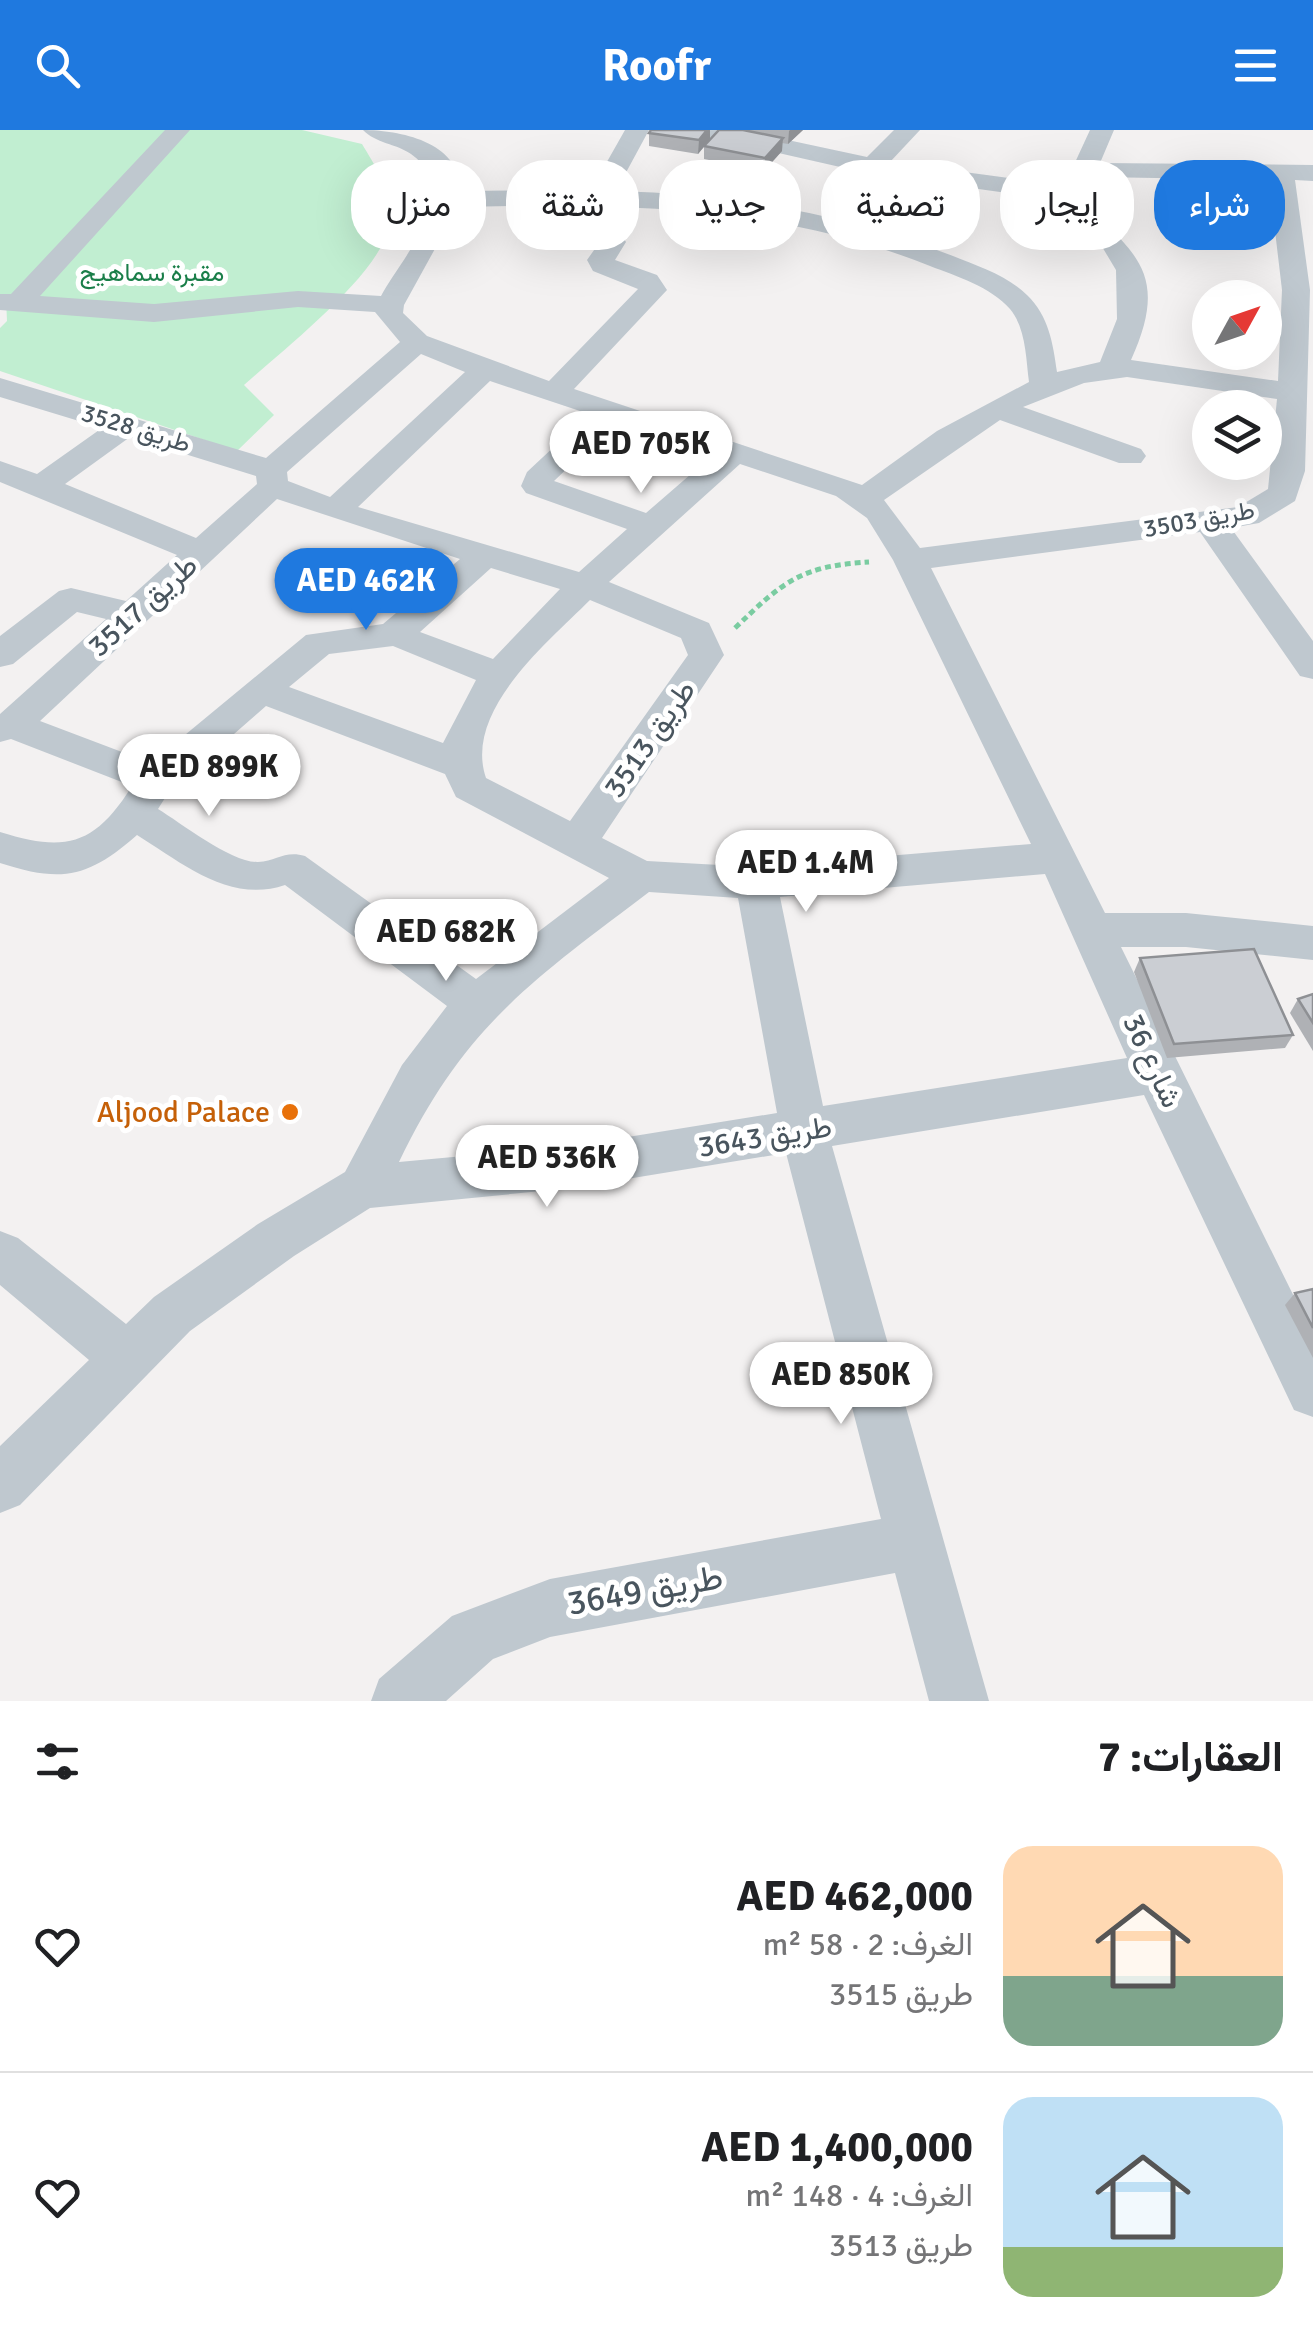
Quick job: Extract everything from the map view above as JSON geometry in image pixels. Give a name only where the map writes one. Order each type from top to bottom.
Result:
[{"type":"street","points":[[9,303],[178,130]]},
{"type":"street","points":[[374,130],[404,142],[430,160]]},
{"type":"street","points":[[620,160],[637,130]]},
{"type":"street","points":[[708,130],[821,171]]},
{"type":"street","points":[[888,160],[908,130]]},
{"type":"street","points":[[1089,160],[1102,130]]},
{"type":"street","points":[[1134,168],[1297,173]]},
{"type":"street","name":"طريق 3503","points":[[910,560],[1247,516],[1283,494],[1289,471],[1297,173]]},
{"type":"street","points":[[639,199],[755,209],[821,222]]},
{"type":"street","points":[[425,250],[390,305],[389,316],[417,342],[485,370],[736,451],[866,498],[880,512],[910,560],[1091,930],[1186,930],[1313,943]]},
{"type":"street","points":[[554,393],[653,290],[647,281],[602,265],[608,250]]},
{"type":"street","points":[[913,250],[990,282],[1020,303],[1035,331],[1045,389]]},
{"type":"street","points":[[1112,368],[1135,316],[1135,290],[1128,264],[1118,250]]},
{"type":"street","points":[[9,303],[154,314],[298,299],[390,305]]},
{"type":"street","name":"طريق 3517","points":[[4,729],[202,553],[272,478],[417,342]]},
{"type":"street","points":[[866,498],[901,470],[1000,409],[1045,389],[1112,368],[1292,392]]},
{"type":"street","points":[[335,511],[485,370]]},
{"type":"street","name":"طريق 3528","points":[[0,387],[126,425],[272,478],[335,511],[486,555]]},
{"type":"street","points":[[1000,409],[1130,456]]},
{"type":"street","points":[[610,411],[538,479],[537,486],[654,527]]},
{"type":"street","points":[[41,486],[126,425]]},
{"type":"street","points":[[736,451],[588,586],[498,675],[467,728],[459,764],[470,786],[642,876],[756,883],[1058,857]]},
{"type":"street","points":[[1,472],[202,553]]},
{"type":"street","points":[[1209,521],[1313,667]]},
{"type":"street","points":[[399,634],[402,625],[486,555]]},
{"type":"street","name":"طريق 3513","points":[[486,555],[588,586],[683,623],[702,642],[706,655],[699,669],[578,840]]},
{"type":"street","points":[[0,656],[35,623],[70,599],[134,615]]},
{"type":"street","points":[[0,612],[35,623]]},
{"type":"street","points":[[0,847],[48,864],[76,860],[261,690],[319,643],[399,634],[498,675]]},
{"type":"street","points":[[261,690],[459,764]]},
{"type":"street","points":[[4,729],[145,797],[220,867],[258,878],[290,868],[478,1005]]},
{"type":"street","points":[[362,1187],[412,1088],[443,1043],[478,1005],[642,876]]},
{"type":"street","points":[[756,883],[804,1131],[960,1701]]},
{"type":"street","name":"شارع 36","points":[[1091,930],[1313,1391]]},
{"type":"street","name":"طريق 3643","points":[[0,1485],[126,1357],[187,1303],[276,1240],[362,1187],[572,1168],[1157,1073]]},
{"type":"street","points":[[0,1254],[126,1357]]},
{"type":"street","name":"طريق 3649","points":[[401,1701],[473,1637],[550,1608],[916,1541]]},
{"type":"path","points":[[702,642],[736,627],[782,580],[818,564],[910,560]]},
{"type":"green space","name":"مقبرة سماهيج","points":[[0,130],[302,130],[362,144],[371,160],[351,160],[351,250],[379,250],[346,292],[244,385],[274,415],[237,451],[0,371],[0,328],[7,321],[6,298],[0,295]]},
{"type":"building","points":[[707,130],[699,140],[649,133]]},
{"type":"building","points":[[719,130],[783,138],[765,158],[704,146]]},
{"type":"building","points":[[1254,949],[1293,1035],[1174,1044],[1140,958]]},
{"type":"building","points":[[1313,994],[1313,1023],[1298,999]]},
{"type":"building","points":[[1313,1289],[1313,1328],[1295,1293]]},
{"type":"place","name":"Aljood Palace","points":[[290,1112]]}]
